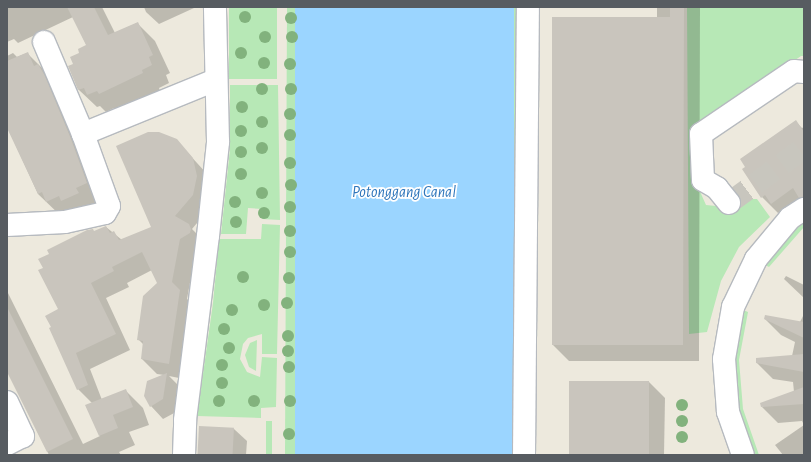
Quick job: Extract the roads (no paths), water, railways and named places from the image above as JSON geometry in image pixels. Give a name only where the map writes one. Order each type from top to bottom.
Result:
[{"type":"street","points":[[184,455],[185,420],[218,142],[215,7]]},
{"type":"street","points":[[524,455],[528,7]]},
{"type":"street","points":[[7,225],[65,222],[105,213],[109,206],[84,134],[44,42]]},
{"type":"street","points":[[729,203],[717,188],[702,180],[701,134],[794,71],[804,72]]},
{"type":"street","points":[[84,134],[216,80]]},
{"type":"street","points":[[743,455],[728,412],[724,359],[733,307],[756,259],[790,218],[804,209]]},
{"type":"street","points":[[7,402],[23,436],[7,444]]},
{"type":"water","name":"Potonggang Canal","points":[[295,7],[514,7],[514,455],[295,455]]},
{"type":"tunnel","points":[[729,203],[804,148]]}]
